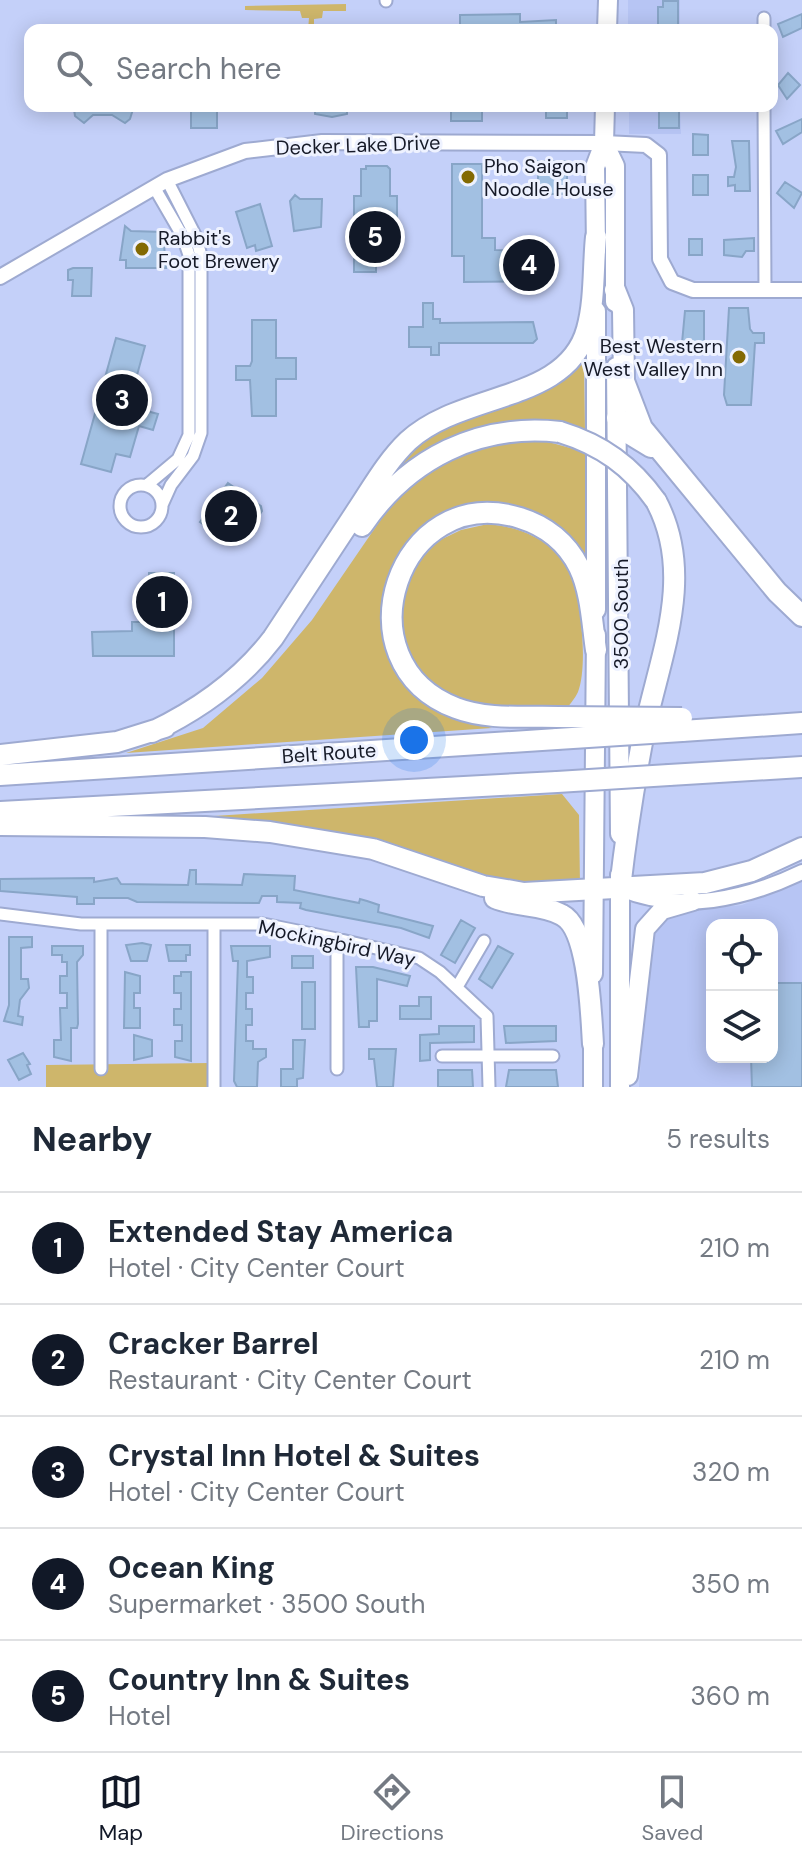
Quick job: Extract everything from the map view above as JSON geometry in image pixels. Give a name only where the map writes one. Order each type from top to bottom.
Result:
[{"type":"highway","points":[[152,732],[210,699],[253,663],[273,638],[383,471],[416,434],[458,409],[540,383],[569,362],[579,349],[589,324],[596,237]]},
{"type":"highway","points":[[615,290],[623,310],[626,395],[642,428],[802,616]]},
{"type":"highway","points":[[617,418],[628,433],[670,462]]},
{"type":"highway","points":[[0,755],[104,744],[152,732],[207,708],[252,676],[281,642],[381,500],[419,466],[455,446],[492,434],[518,430],[560,432],[612,454],[637,477],[656,501],[673,547],[675,590],[639,758],[620,888]]},
{"type":"highway","points":[[596,650],[588,593],[579,567],[561,542],[535,523],[494,514],[460,518],[430,534],[404,563],[393,593],[392,625],[400,656],[419,683],[445,704],[466,712],[682,724]]},
{"type":"highway","name":"Belt Route","points":[[0,775],[557,739],[682,724],[802,723]]},
{"type":"highway","name":"Belt Route","points":[[0,812],[802,767]]},
{"type":"highway","points":[[0,825],[205,827],[270,832],[373,849],[468,881],[524,893],[721,880],[752,871],[802,848]]},
{"type":"highway","points":[[468,881],[509,904],[557,912],[574,926],[582,945],[593,1044]]},
{"type":"main road","points":[[607,24],[608,0]]},
{"type":"main road","name":"3500 South","points":[[593,1087],[595,167],[604,143],[605,112]]},
{"type":"main road","name":"3500 South","points":[[604,143],[615,166],[623,1087]]},
{"type":"main road","points":[[623,1087],[645,929],[662,910],[693,901]]},
{"type":"street","points":[[764,112],[765,290],[802,290]]},
{"type":"street","name":"Decker Lake Drive","points":[[0,277],[160,184],[229,156],[301,143],[604,143],[646,145],[659,155],[660,259],[672,282],[693,290],[765,290]]},
{"type":"street","points":[[147,485],[183,452],[191,419],[189,255],[160,184]]},
{"type":"street","points":[[160,184],[196,237],[201,256],[202,416],[197,449],[162,505],[158,518],[148,526],[135,526],[125,520],[120,509],[125,492],[135,485],[147,485],[158,493],[162,505]]},
{"type":"street","points":[[620,888],[642,898],[693,901],[747,894],[802,872]]},
{"type":"street","name":"Mockingbird Way","points":[[0,914],[31,915],[72,924],[263,924],[412,955],[440,972],[488,1018],[489,1087]]},
{"type":"street","points":[[101,924],[101,1069]]},
{"type":"street","points":[[214,924],[214,1087]]},
{"type":"street","points":[[337,939],[337,1069]]},
{"type":"street","points":[[457,987],[484,941]]},
{"type":"street","points":[[442,1056],[553,1056]]},
{"type":"shaded area","points":[[628,0],[680,0],[680,24],[628,24]]},
{"type":"shaded area","points":[[346,4],[346,11],[323,11],[322,18],[308,24],[309,18],[302,18],[300,11],[245,10],[245,6]]},
{"type":"shaded area","points":[[629,112],[680,112],[681,134],[629,134]]},
{"type":"shaded area","points":[[584,359],[585,432],[510,425],[366,509],[397,463],[418,440],[459,418],[546,384]]},
{"type":"shaded area","points":[[541,440],[585,452],[586,566],[555,528],[441,520],[402,550],[393,567],[383,605],[385,643],[391,661],[413,693],[440,711],[492,728],[126,753],[203,728],[262,678],[312,620],[401,490],[445,463],[494,444]]},
{"type":"shaded area","points":[[488,524],[508,527],[535,537],[560,555],[567,566],[578,600],[583,662],[578,692],[564,712],[481,710],[445,700],[409,661],[399,627],[406,583],[419,561],[438,541],[461,530]]},
{"type":"shaded area","points":[[562,794],[579,815],[580,885],[498,886],[214,822],[214,816]]},
{"type":"shaded area","points":[[802,880],[802,1087],[639,1087],[650,933],[664,917],[686,911],[742,905]]},
{"type":"shaded area","points":[[209,1063],[209,1087],[46,1087],[46,1065]]},
{"type":"building","points":[[663,1],[678,1],[678,24],[658,24],[658,7],[663,7]]},
{"type":"building","points":[[520,14],[520,22],[556,20],[556,24],[460,24],[460,15]]},
{"type":"building","points":[[802,14],[802,28],[783,37],[778,24]]},
{"type":"building","points":[[788,73],[800,85],[787,99],[778,85]]},
{"type":"building","points":[[74,112],[132,112],[125,123],[112,115],[93,115],[84,123]]},
{"type":"building","points":[[191,112],[217,112],[217,128],[191,128]]},
{"type":"building","points":[[315,112],[347,112],[332,117]]},
{"type":"building","points":[[451,112],[482,112],[482,121],[451,121]]},
{"type":"building","points":[[546,112],[567,112],[567,118],[546,118]]},
{"type":"building","points":[[659,112],[679,112],[679,128],[659,128]]},
{"type":"building","points":[[802,119],[802,132],[783,144],[776,131]]},
{"type":"building","points":[[693,134],[708,135],[708,155],[693,155]]},
{"type":"building","points":[[732,141],[749,141],[750,191],[735,191],[735,185],[728,186],[728,177],[734,177],[736,167]]},
{"type":"building","points":[[538,161],[567,161],[567,194],[538,194]]},
{"type":"building","points":[[452,164],[482,164],[482,238],[495,238],[495,250],[553,251],[553,281],[464,282],[464,256],[452,256]]},
{"type":"building","points":[[366,166],[387,166],[390,169],[390,196],[397,196],[397,218],[390,218],[390,256],[376,260],[376,272],[354,272],[354,259],[361,259],[361,218],[354,218],[354,196],[361,196],[361,169],[366,169]]},
{"type":"building","points":[[693,175],[708,175],[708,195],[693,195]]},
{"type":"building","points":[[785,182],[802,193],[794,208],[777,193]]},
{"type":"building","points":[[295,195],[300,199],[322,199],[321,227],[294,231],[290,201]]},
{"type":"building","points":[[260,204],[272,246],[256,251],[255,245],[247,248],[236,212]]},
{"type":"building","name":"Rabbit's Foot Brewery","points":[[125,226],[131,231],[163,232],[166,268],[126,268],[126,260],[120,260]]},
{"type":"building","points":[[754,238],[754,251],[746,251],[742,257],[724,255],[724,240]]},
{"type":"building","points":[[689,239],[702,239],[702,255],[689,255]]},
{"type":"building","points":[[92,268],[91,296],[72,296],[73,280],[68,280],[68,270]]},
{"type":"building","points":[[423,303],[433,303],[433,319],[440,319],[440,323],[533,322],[537,339],[533,343],[439,343],[439,355],[431,355],[431,347],[409,347],[409,327],[423,327]]},
{"type":"building","name":"Best Western West Valley Inn","points":[[729,308],[748,308],[750,329],[753,333],[764,333],[764,343],[755,343],[751,405],[727,405],[724,395]]},
{"type":"building","points":[[685,311],[704,311],[704,348],[685,348],[685,343],[682,343]]},
{"type":"building","points":[[252,320],[276,320],[276,358],[296,358],[296,379],[276,379],[276,416],[252,416],[250,380],[236,380],[236,366],[250,366],[252,361]]},
{"type":"building","points":[[116,338],[145,346],[134,386],[148,390],[143,410],[158,414],[153,430],[139,426],[130,457],[116,454],[111,472],[81,464]]},
{"type":"building","points":[[228,483],[261,506],[262,511],[249,530],[243,526],[231,544],[200,522]]},
{"type":"building","points":[[149,573],[174,573],[174,656],[93,656],[92,632],[132,631],[132,622],[149,622]]},
{"type":"building","points":[[190,870],[196,870],[196,884],[242,885],[244,874],[295,876],[294,890],[359,903],[360,899],[379,905],[378,912],[433,926],[429,938],[401,928],[306,910],[300,908],[301,903],[277,902],[277,896],[262,896],[259,903],[137,902],[128,898],[94,898],[94,904],[77,904],[77,897],[0,891],[0,879],[94,878],[94,882],[117,878],[121,884],[188,885]]},
{"type":"building","points":[[461,920],[475,928],[455,963],[441,955]]},
{"type":"building","points":[[9,937],[32,937],[32,947],[21,948],[21,979],[28,979],[29,988],[20,1000],[18,1016],[23,1017],[22,1025],[4,1021],[9,1005]]},
{"type":"building","points":[[126,945],[151,945],[147,961],[131,961]]},
{"type":"building","points":[[166,945],[190,945],[190,955],[186,955],[186,961],[169,961]]},
{"type":"building","points":[[52,946],[83,946],[83,955],[77,962],[78,1024],[77,1028],[71,1028],[71,1061],[54,1057],[54,1040],[61,1040],[60,1008],[67,1008],[67,993],[60,993],[60,976],[67,976],[67,962],[62,962],[62,955],[52,955]]},
{"type":"building","points":[[231,946],[270,946],[270,957],[247,961],[247,977],[253,977],[253,993],[246,993],[246,1009],[252,1009],[252,1025],[246,1025],[246,1041],[253,1041],[253,1049],[266,1049],[266,1057],[258,1062],[257,1087],[237,1087],[234,1081],[238,961],[233,961]]},
{"type":"building","points":[[498,946],[513,954],[492,988],[479,979]]},
{"type":"building","points":[[292,956],[313,956],[313,968],[292,968]]},
{"type":"building","points":[[356,967],[373,967],[410,976],[407,986],[377,979],[377,1021],[369,1021],[369,1027],[359,1027]]},
{"type":"building","points":[[125,972],[140,976],[140,993],[134,993],[134,1008],[140,1008],[140,1028],[124,1028]]},
{"type":"building","points":[[181,972],[191,972],[191,1061],[175,1057],[175,1041],[182,1041],[182,1025],[174,1025],[174,1009],[181,1009],[181,993],[174,993],[174,976],[181,976]]},
{"type":"building","points":[[302,982],[315,982],[315,1029],[302,1029]]},
{"type":"building","points":[[778,983],[802,983],[802,1087],[752,1087],[751,1063],[778,1063]]},
{"type":"building","points":[[419,997],[431,997],[431,1019],[400,1019],[400,1006],[419,1006]]},
{"type":"building","points":[[439,1026],[474,1026],[474,1042],[430,1043],[430,1060],[420,1061],[420,1035],[439,1034]]},
{"type":"building","points":[[504,1026],[556,1026],[556,1041],[506,1043]]},
{"type":"building","points":[[134,1035],[152,1040],[152,1056],[134,1060]]},
{"type":"building","points":[[293,1040],[305,1040],[303,1078],[297,1079],[297,1087],[281,1087],[281,1069],[293,1069]]},
{"type":"building","points":[[369,1049],[396,1049],[393,1087],[377,1087],[374,1059],[369,1059]]},
{"type":"building","points":[[23,1053],[30,1064],[27,1065],[31,1074],[19,1080],[8,1060]]},
{"type":"building","points":[[438,1070],[472,1070],[473,1087],[438,1087]]},
{"type":"building","points":[[509,1070],[556,1070],[558,1087],[506,1087]]},
{"type":"place","name":"Pho Saigon Noodle House","points":[[468,177]]},
{"type":"place","name":"Country Inn & Suites","points":[[375,237]]},
{"type":"place","name":"Rabbit's Foot Brewery","points":[[142,249]]},
{"type":"place","name":"Ocean King","points":[[529,265]]},
{"type":"place","name":"Best Western West Valley Inn","points":[[739,357]]},
{"type":"place","name":"Crystal Inn Hotel & Suites","points":[[122,400]]},
{"type":"place","name":"Cracker Barrel","points":[[231,516]]},
{"type":"place","name":"Extended Stay America","points":[[162,602]]}]
